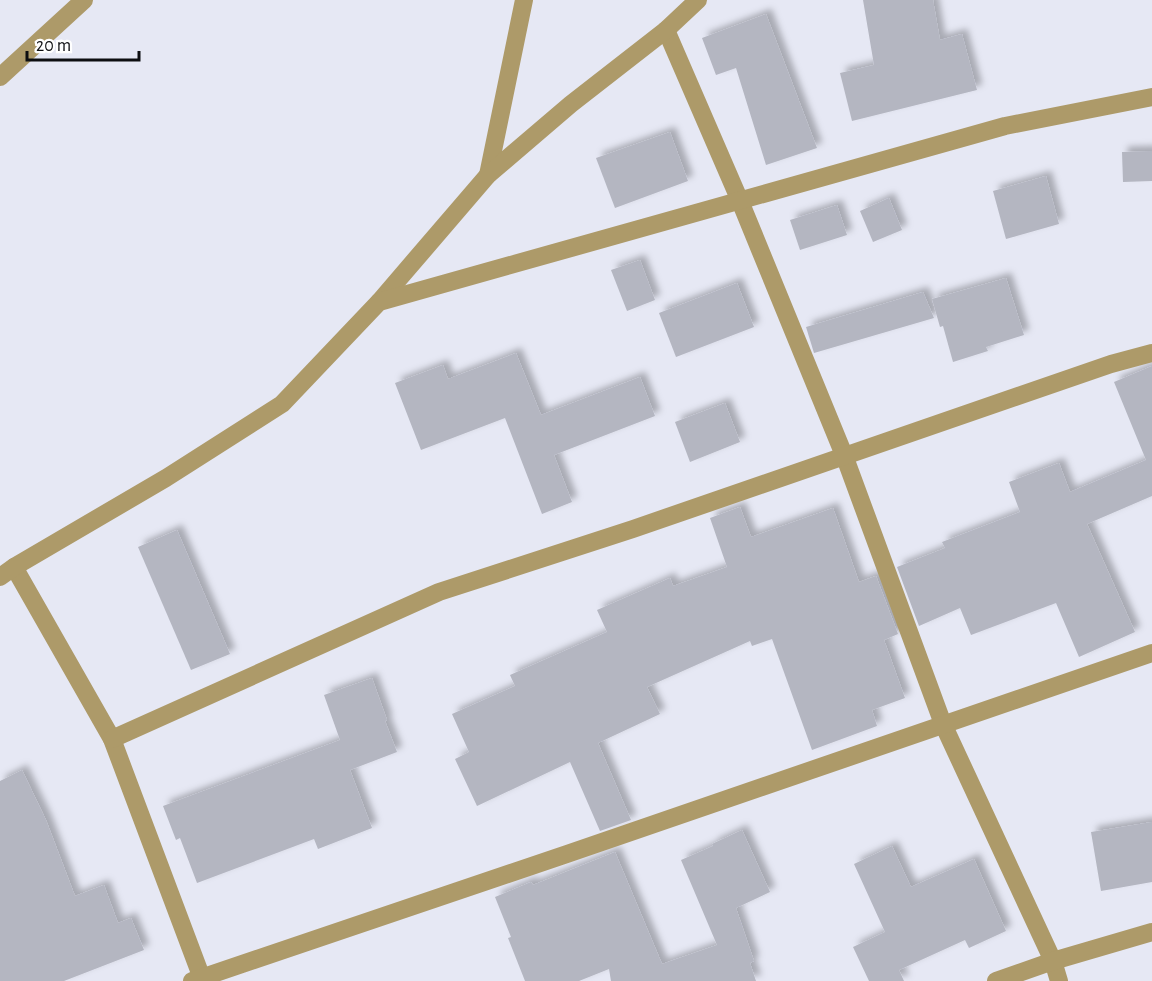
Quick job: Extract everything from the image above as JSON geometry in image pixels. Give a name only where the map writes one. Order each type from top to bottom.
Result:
[{"type":"street","points":[[488,175],[522,8],[509,0]]},
{"type":"street","points":[[698,0],[666,30],[571,104],[488,175],[379,302],[282,404],[166,478],[7,572],[112,739],[199,980],[1152,653]]},
{"type":"street","points":[[0,76],[81,1]]},
{"type":"street","points":[[666,30],[740,201],[844,455],[943,724],[1053,961],[1059,981]]},
{"type":"street","points":[[379,302],[1005,126],[1152,97]]},
{"type":"street","points":[[112,739],[439,592],[644,525],[1111,364],[1152,353]]},
{"type":"street","points":[[996,981],[1053,961],[1152,932]]},
{"type":"building","points":[[863,0],[933,0],[940,40],[962,34],[977,90],[852,121],[840,73],[874,65]]},
{"type":"building","points":[[766,14],[817,148],[766,165],[736,68],[716,75],[702,38]]},
{"type":"building","points":[[670,132],[688,181],[615,208],[596,158]]},
{"type":"building","points":[[1152,151],[1152,181],[1123,182],[1122,152]]},
{"type":"building","points":[[1046,176],[1059,224],[1006,239],[993,191]]},
{"type":"building","points":[[889,198],[902,230],[873,242],[860,211]]},
{"type":"building","points":[[837,205],[847,235],[800,250],[790,220]]},
{"type":"building","points":[[640,260],[655,300],[627,311],[611,270]]},
{"type":"building","points":[[1006,278],[1024,335],[986,347],[988,351],[953,362],[943,326],[940,327],[932,299]]},
{"type":"building","points":[[737,283],[754,327],[676,357],[659,313]]},
{"type":"building","points":[[923,292],[934,318],[814,353],[806,327]]},
{"type":"building","points":[[516,353],[541,415],[640,377],[655,416],[554,455],[572,502],[542,514],[505,418],[421,450],[395,383],[443,365],[448,379]]},
{"type":"building","points":[[1152,366],[1152,496],[1087,524],[1135,632],[1079,657],[1056,603],[971,635],[960,608],[919,626],[897,567],[945,548],[942,542],[1020,512],[1009,482],[1059,463],[1070,492],[1146,460],[1114,382]]},
{"type":"building","points":[[725,403],[740,442],[690,462],[675,422]]},
{"type":"building","points":[[740,507],[751,537],[833,508],[859,582],[876,576],[898,634],[884,640],[905,698],[872,710],[877,726],[812,750],[772,639],[752,646],[750,641],[647,687],[660,714],[598,743],[631,820],[600,831],[570,762],[477,806],[455,759],[469,752],[452,714],[515,686],[510,675],[607,632],[597,610],[670,578],[673,586],[727,567],[710,518]]},
{"type":"building","points":[[177,530],[230,654],[191,670],[138,547]]},
{"type":"building","points":[[372,678],[397,752],[350,770],[372,828],[318,849],[314,839],[197,883],[180,838],[176,840],[163,806],[340,740],[324,695]]},
{"type":"building","points":[[22,770],[46,820],[75,896],[104,885],[118,923],[131,918],[144,950],[64,981],[0,981],[0,781]]},
{"type":"building","points":[[1152,822],[1152,882],[1101,891],[1091,832]]},
{"type":"building","points":[[742,830],[770,892],[736,908],[754,961],[750,963],[756,981],[611,981],[609,969],[579,981],[525,981],[495,897],[531,882],[533,885],[615,852],[662,964],[717,945],[681,860]]},
{"type":"building","points":[[892,846],[911,887],[974,859],[1006,931],[969,948],[965,940],[899,970],[904,981],[869,981],[853,947],[885,932],[854,864]]}]
